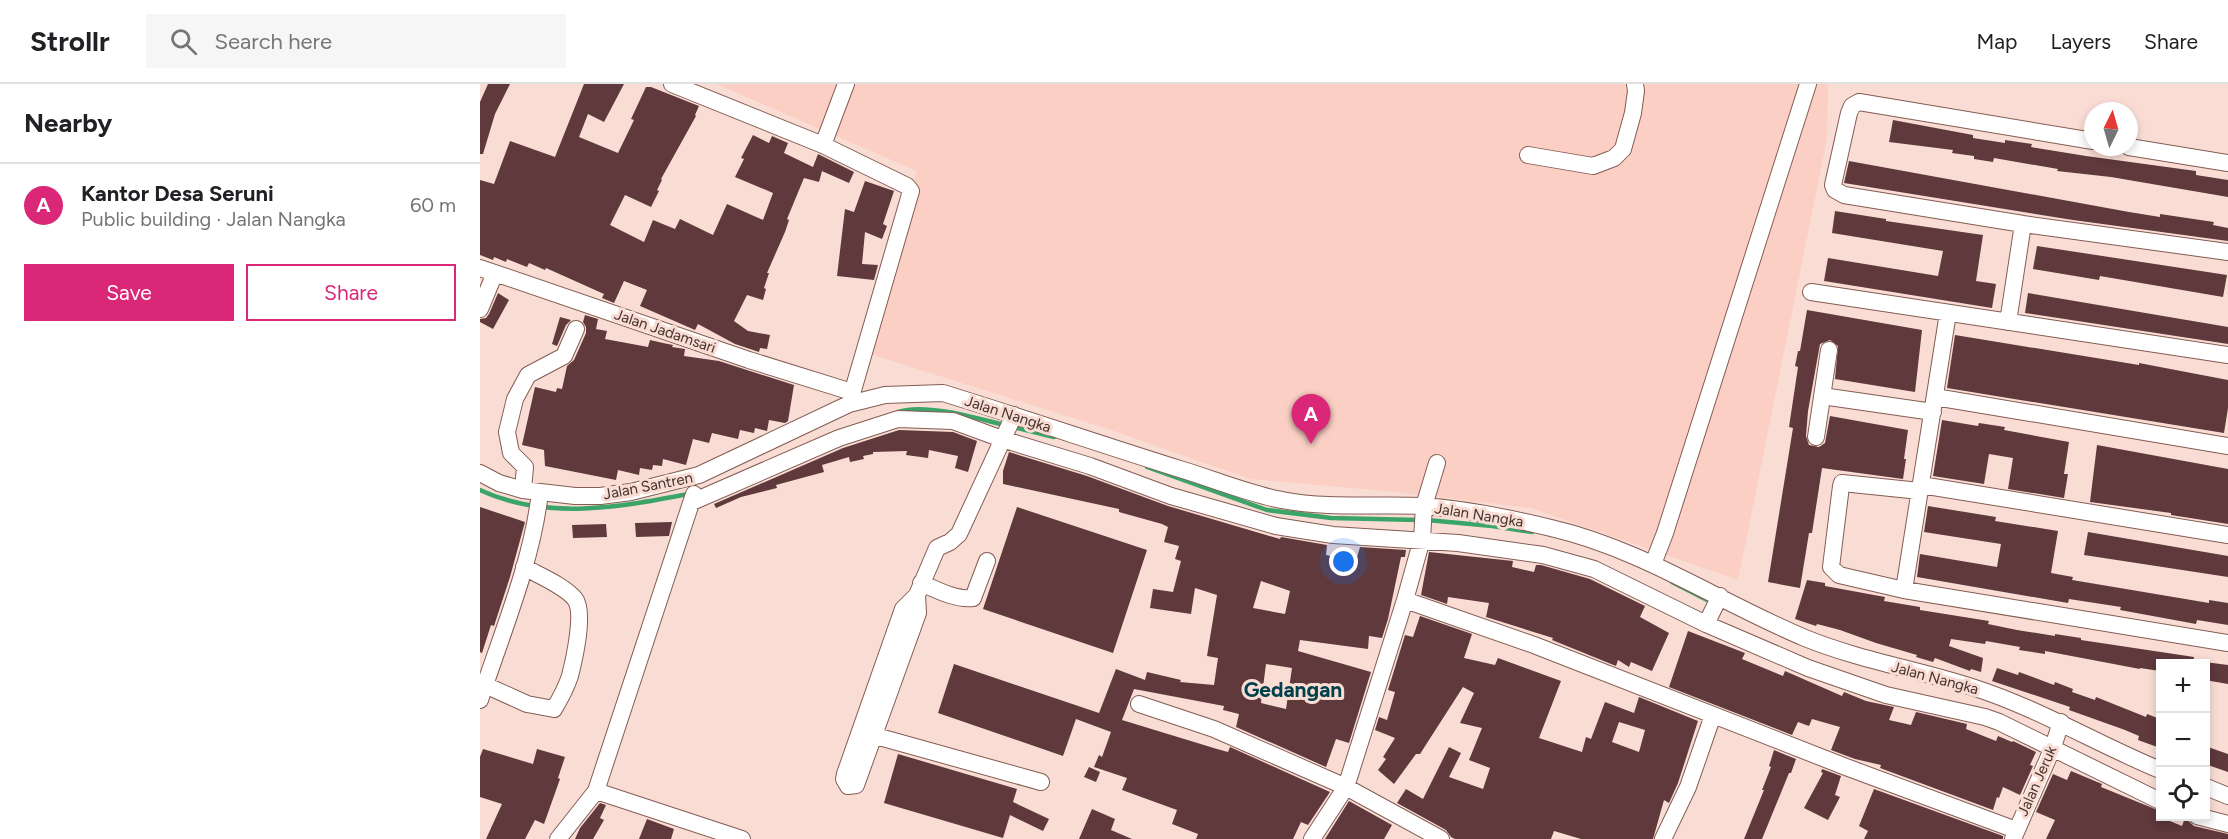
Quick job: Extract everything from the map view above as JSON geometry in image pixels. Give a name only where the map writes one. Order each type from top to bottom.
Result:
[{"type":"street","points":[[672,84],[823,145],[907,186],[911,191],[850,398]]},
{"type":"street","points":[[823,145],[846,84]]},
{"type":"street","points":[[1528,155],[1593,166],[1614,158],[1623,149],[1633,113],[1635,84]]},
{"type":"street","points":[[1653,564],[1665,533],[1808,84]]},
{"type":"street","points":[[2084,140],[1859,102],[1852,106],[1833,185],[1835,190],[1844,195],[2023,224],[2228,252]]},
{"type":"street","points":[[2138,148],[2228,163]]},
{"type":"street","points":[[2008,322],[2023,224]]},
{"type":"street","points":[[480,309],[488,270]]},
{"type":"street","name":"Jalan Jadamsari","points":[[488,270],[749,360],[850,398]]},
{"type":"street","points":[[1811,292],[2228,355]]},
{"type":"street","points":[[1904,590],[1948,313]]},
{"type":"street","points":[[523,490],[525,466],[511,453],[507,432],[515,399],[528,375],[564,356],[576,329]]},
{"type":"street","points":[[1816,437],[1829,350]]},
{"type":"street","name":"Jalan Nangka","points":[[776,441],[850,398],[885,394],[944,393],[1013,417],[1280,500],[1353,506],[1423,525],[1465,511],[1551,528],[1592,540],[1653,564],[1718,599],[1803,637],[1895,669],[1971,686],[2060,723],[2156,768]]},
{"type":"street","points":[[1822,396],[1934,405],[2228,446]]},
{"type":"street","points":[[1013,417],[959,534],[950,542],[937,548],[919,589],[903,609],[867,733],[1041,782]]},
{"type":"street","points":[[558,839],[596,791],[696,490],[898,419],[953,421],[1090,466],[1171,496],[1276,526],[1333,535],[1423,525],[1594,569],[1808,668],[1887,692],[1985,717],[2054,745],[2156,795]]},
{"type":"street","name":"Jalan Santren","points":[[480,473],[499,483],[523,490],[539,503],[575,496],[696,490],[776,441]]},
{"type":"street","points":[[1312,839],[1346,787],[1405,600],[1437,463]]},
{"type":"street","points":[[2228,535],[1920,488],[1846,483],[1840,486],[1831,567],[1839,575],[1904,590],[2228,643]]},
{"type":"street","points":[[524,567],[558,586],[575,599],[580,610],[570,676],[554,709],[482,693],[524,567],[539,503]]},
{"type":"street","points":[[919,589],[965,599],[973,598],[987,561]]},
{"type":"street","points":[[1707,622],[1718,599]]},
{"type":"street","points":[[1405,600],[1534,645],[1920,795],[2014,835]]},
{"type":"street","points":[[1887,692],[1895,669]]},
{"type":"street","points":[[1912,698],[1918,674]]},
{"type":"street","points":[[1139,704],[1214,729],[1346,787],[1441,839]]},
{"type":"street","points":[[1663,839],[1688,787],[1713,715]]},
{"type":"street","name":"Jalan Jeruk","points":[[2014,835],[2054,745],[2060,723]]},
{"type":"street","points":[[2210,789],[2228,796]]},
{"type":"street","points":[[596,791],[742,839]]},
{"type":"street","points":[[2210,819],[2228,824]]},
{"type":"shaded area","points":[[716,84],[1828,84],[1827,139],[1738,580],[1531,508],[1396,492],[1250,479],[1108,429],[870,354],[917,171]]},
{"type":"building","points":[[488,84],[510,84],[495,114],[483,154],[480,154],[480,102]]},
{"type":"building","points":[[584,84],[624,84],[604,122],[588,114],[579,137],[618,153],[634,120],[631,119],[646,87],[699,106],[696,116],[661,179],[657,190],[659,191],[651,207],[625,195],[610,225],[644,242],[653,220],[675,229],[680,219],[713,235],[727,204],[763,220],[773,193],[735,177],[744,159],[741,158],[753,135],[769,143],[772,136],[788,143],[784,153],[813,167],[818,154],[854,172],[849,183],[822,171],[819,182],[804,178],[787,219],[789,220],[785,232],[767,273],[769,273],[763,300],[747,295],[734,321],[748,331],[770,335],[767,349],[760,348],[759,352],[735,344],[698,324],[695,330],[640,306],[647,290],[624,281],[614,303],[602,298],[604,294],[546,268],[545,270],[529,263],[527,267],[507,259],[506,262],[480,255],[480,180],[494,184],[510,141],[555,157]]},
{"type":"building","points":[[1893,120],[1973,135],[1973,138],[2005,143],[2005,140],[2084,156],[2196,171],[2196,175],[2228,180],[2228,197],[2111,177],[2057,171],[2058,169],[1994,158],[1993,162],[1974,159],[1974,156],[1952,153],[1953,150],[1889,142]]},
{"type":"building","points":[[1849,161],[2129,212],[2214,222],[2213,225],[2228,228],[2228,241],[2073,220],[1844,183]]},
{"type":"building","points":[[865,181],[894,191],[883,224],[887,226],[882,239],[865,232],[862,264],[878,265],[874,280],[837,276],[845,209],[854,212]]},
{"type":"building","points":[[1835,211],[1983,235],[1976,281],[1996,284],[1992,308],[1824,281],[1828,258],[1938,276],[1943,251],[1832,233]]},
{"type":"building","points":[[2037,246],[2227,275],[2223,297],[2100,276],[2099,280],[2033,269]]},
{"type":"building","points":[[498,293],[509,300],[493,329],[480,322],[480,319],[486,318],[489,314]]},
{"type":"building","points":[[2028,293],[2228,327],[2228,344],[2025,313]]},
{"type":"building","points":[[1807,310],[1922,330],[1915,392],[1835,379],[1838,346],[1830,340],[1820,344],[1808,411],[1806,436],[1809,445],[1819,447],[1825,443],[1830,416],[1908,430],[1904,459],[1906,459],[1903,479],[1822,468],[1812,533],[1809,533],[1800,588],[1768,582],[1793,428],[1789,427],[1798,367],[1795,366]]},
{"type":"building","points":[[585,315],[598,319],[596,329],[607,331],[605,339],[648,347],[650,340],[673,345],[672,347],[685,349],[684,356],[719,361],[794,385],[788,421],[785,423],[769,420],[767,431],[755,428],[754,433],[740,430],[738,439],[712,433],[709,443],[693,439],[686,465],[663,459],[662,466],[653,465],[652,470],[640,468],[639,475],[618,470],[616,480],[545,466],[544,450],[522,445],[535,387],[556,392],[557,388],[562,389],[567,366],[574,360],[586,333],[583,322]]},
{"type":"building","points":[[560,317],[571,320],[566,325],[557,346],[552,344]]},
{"type":"building","points":[[1955,335],[2139,365],[2139,363],[2228,380],[2228,408],[2224,433],[1947,388]]},
{"type":"building","points":[[1942,420],[1978,426],[1979,423],[2005,427],[2004,430],[2069,442],[2064,474],[2068,474],[2064,498],[2008,489],[2013,458],[1989,454],[1984,484],[1933,476]]},
{"type":"building","points":[[899,430],[953,432],[977,441],[968,472],[955,468],[958,456],[929,450],[928,458],[906,455],[907,451],[873,452],[873,454],[863,456],[864,459],[850,462],[849,457],[822,465],[824,472],[776,485],[777,488],[741,497],[716,508],[714,504],[843,448]]},
{"type":"building","points":[[2097,445],[2228,469],[2228,524],[2171,515],[2171,513],[2090,502]]},
{"type":"building","points":[[1009,452],[1087,476],[1168,506],[1280,539],[1281,537],[1327,545],[1326,555],[1356,561],[1360,547],[1406,550],[1405,557],[1401,557],[1382,638],[1369,636],[1368,649],[1300,640],[1298,651],[1371,672],[1349,743],[1336,739],[1326,767],[1236,727],[1239,714],[1223,710],[1224,706],[1134,689],[1122,720],[1228,752],[1230,747],[1330,792],[1308,825],[1301,822],[1293,839],[1196,839],[1198,834],[1172,824],[1177,810],[1122,790],[1127,778],[1094,767],[1099,755],[1102,757],[1111,732],[1076,719],[1063,756],[938,713],[954,664],[1099,713],[1116,669],[1145,680],[1147,672],[1181,680],[1180,682],[1214,685],[1218,658],[1207,656],[1217,595],[1195,588],[1191,614],[1150,608],[1153,589],[1173,592],[1181,561],[1175,559],[1179,546],[1164,542],[1168,527],[1119,512],[1119,509],[1003,484],[1003,471]],"holes":[[[1261,581],[1290,591],[1285,614],[1253,608]],[[1266,664],[1292,668],[1286,709],[1261,703]]]},
{"type":"building","points":[[1928,506],[1996,517],[1995,521],[2058,531],[2051,573],[2073,577],[2072,580],[2209,603],[2209,600],[2228,603],[2228,625],[2197,620],[2196,624],[2120,610],[2121,607],[2069,599],[2068,603],[1917,577],[1920,554],[1997,567],[2001,544],[1924,532]]},
{"type":"building","points":[[480,507],[525,522],[494,626],[491,625],[482,653],[480,652]]},
{"type":"building","points":[[1017,507],[1147,550],[1113,653],[983,609]]},
{"type":"building","points":[[672,522],[669,536],[636,537],[635,523]]},
{"type":"building","points":[[606,524],[607,537],[573,538],[572,525]]},
{"type":"building","points":[[2088,532],[2228,556],[2228,577],[2084,555]]},
{"type":"building","points":[[1429,552],[1513,561],[1512,567],[1534,572],[1536,565],[1541,565],[1590,579],[1645,606],[1640,617],[1669,633],[1652,671],[1631,662],[1629,667],[1618,660],[1616,666],[1552,640],[1553,638],[1486,617],[1489,603],[1448,597],[1447,604],[1421,595]]},
{"type":"building","points":[[1807,580],[1825,583],[1825,586],[1885,597],[1884,601],[1920,607],[1920,610],[1989,621],[1988,624],[2017,630],[2194,657],[2194,659],[2156,659],[2156,670],[2045,651],[2045,654],[2019,650],[2020,647],[1986,641],[1985,644],[1951,639],[1949,646],[1983,658],[1981,672],[1971,669],[1970,671],[1935,658],[1933,662],[1840,630],[1817,624],[1816,626],[1795,619]]},
{"type":"building","points":[[1420,616],[1472,634],[1464,658],[1495,665],[1498,658],[1561,681],[1539,738],[1582,752],[1586,737],[1591,739],[1605,702],[1634,713],[1639,697],[1698,721],[1678,783],[1669,803],[1664,800],[1653,839],[1581,839],[1554,831],[1551,839],[1455,839],[1446,830],[1397,803],[1406,789],[1423,799],[1449,747],[1461,753],[1449,777],[1483,789],[1490,768],[1469,760],[1482,728],[1460,723],[1474,693],[1463,687],[1420,754],[1416,754],[1394,784],[1378,770],[1386,759],[1383,757],[1395,738],[1375,730],[1379,717],[1387,720],[1395,692],[1388,690],[1405,635],[1413,637]],"holes":[[[1619,722],[1645,730],[1639,752],[1612,742]]]},
{"type":"building","points":[[1688,631],[1745,653],[1742,659],[1783,676],[1785,671],[1842,696],[1844,692],[1866,701],[1894,707],[1889,720],[1911,725],[1916,712],[1967,724],[1966,729],[1996,741],[1998,736],[2013,741],[2036,752],[2030,765],[2033,766],[2020,795],[2003,787],[1993,810],[1880,768],[1881,765],[1831,750],[1840,727],[1812,719],[1809,726],[1798,722],[1792,735],[1669,687]]},
{"type":"building","points":[[2210,663],[2228,665],[2228,684],[2210,681]]},
{"type":"building","points":[[1997,668],[2018,675],[2019,672],[2054,685],[2055,682],[2073,689],[2072,692],[2095,700],[2096,697],[2146,717],[2147,714],[2156,717],[2156,747],[2138,740],[2139,736],[2125,730],[2069,710],[2070,707],[1992,681]]},
{"type":"building","points":[[2210,748],[2228,754],[2228,772],[2210,766]]},
{"type":"building","points":[[483,749],[533,764],[537,749],[565,757],[558,778],[560,779],[544,824],[535,820],[525,839],[486,839],[502,804],[480,797],[480,757]]},
{"type":"building","points":[[1774,750],[1796,759],[1762,839],[1744,839],[1764,790],[1762,790],[1771,767],[1769,766]]},
{"type":"building","points":[[898,754],[1017,789],[1013,802],[1049,819],[1043,831],[1010,815],[1003,838],[884,803]]},
{"type":"building","points":[[1089,767],[1100,772],[1096,782],[1084,777]]},
{"type":"building","points":[[1822,769],[1841,776],[1835,795],[1840,797],[1828,820],[1804,808],[1823,773]]},
{"type":"building","points":[[2071,771],[2102,784],[2101,787],[2156,809],[2156,821],[2170,821],[2182,826],[2184,821],[2188,821],[2194,826],[2228,834],[2228,839],[2046,839],[2055,820],[2036,812],[2053,774],[2067,780]]},
{"type":"building","points":[[1874,789],[2003,836],[2003,839],[1864,839],[1868,831],[1859,826]]},
{"type":"building","points":[[1349,801],[1392,825],[1384,839],[1325,839]]},
{"type":"building","points":[[600,803],[606,805],[600,818],[604,820],[593,839],[575,839],[580,828]]},
{"type":"building","points":[[1092,809],[1115,819],[1111,830],[1132,839],[1079,839]]},
{"type":"building","points":[[647,819],[674,829],[671,839],[639,839]]},
{"type":"waterway","points":[[898,412],[936,410],[1004,425]]},
{"type":"waterway","points":[[1013,427],[1054,437]]},
{"type":"waterway","points":[[1147,467],[1267,510],[1331,518],[1419,520]]},
{"type":"waterway","points":[[480,490],[505,500],[531,506],[557,508],[610,507],[689,494]]},
{"type":"waterway","points":[[1427,520],[1532,532]]},
{"type":"waterway","points":[[1672,582],[1713,603]]},
{"type":"place","name":"Kantor Desa Seruni","points":[[1311,444]]},
{"type":"district","name":"Gedangan","points":[[1293,689]]}]
